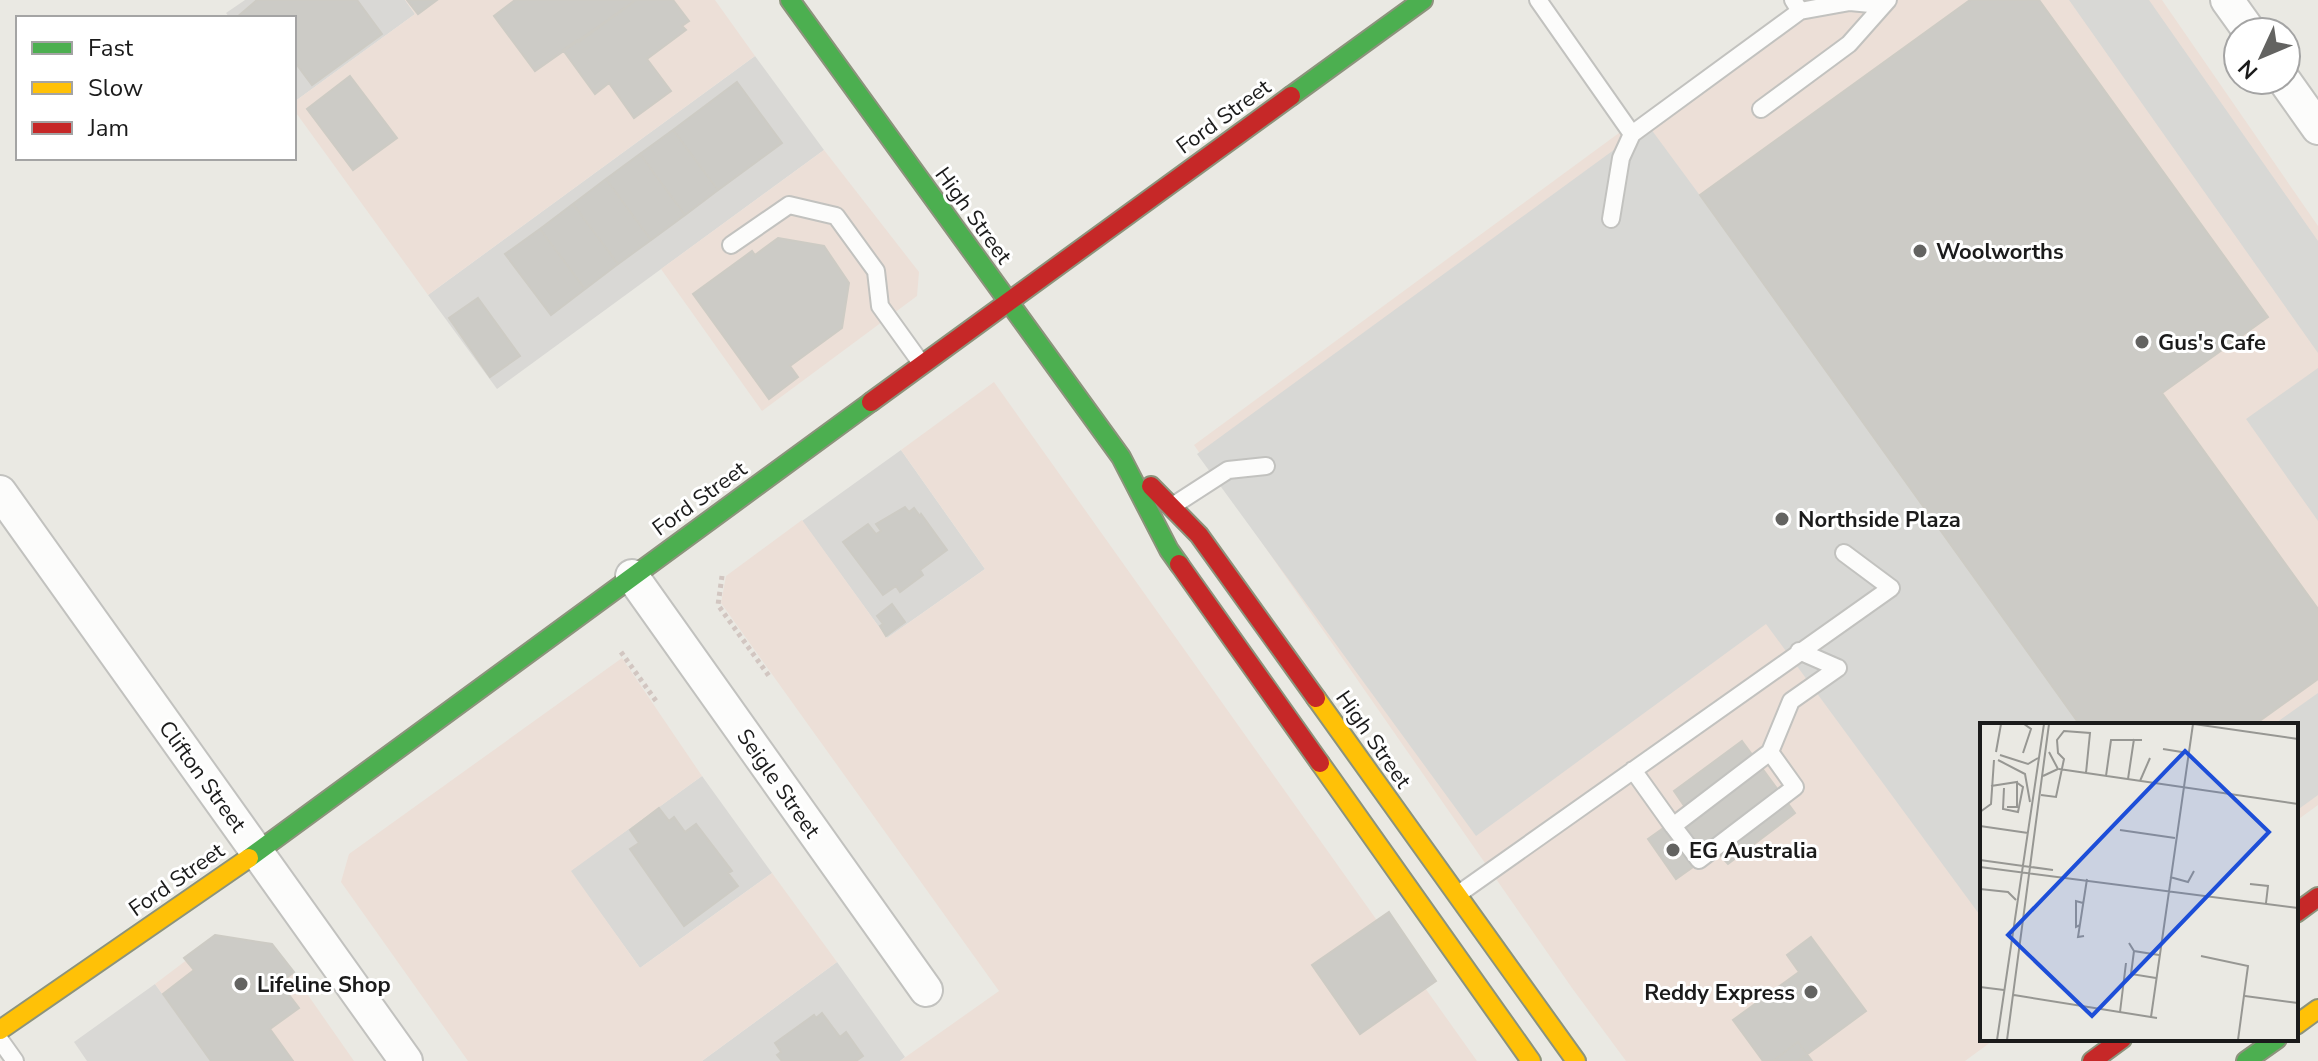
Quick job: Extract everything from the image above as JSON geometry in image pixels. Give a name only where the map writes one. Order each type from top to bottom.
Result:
[{"type":"main road","name":"High Street","points":[[790,0],[1121,457],[1169,550],[1531,1061]]},
{"type":"main road","name":"Ford Street","points":[[0,1030],[257,852],[1423,0]]},
{"type":"main road","name":"High Street","points":[[1121,457],[1199,535],[1576,1061]]},
{"type":"main road","points":[[2298,912],[2318,897]]},
{"type":"main road","points":[[2298,1024],[2318,1009]]},
{"type":"main road","points":[[2092,1061],[2119,1041]]},
{"type":"main road","points":[[2246,1061],[2274,1041]]},
{"type":"street","points":[[2295,96],[2318,128]]},
{"type":"street","name":"Clifton Street","points":[[0,492],[406,1061]]},
{"type":"street","name":"Seigle Street","points":[[632,576],[926,990]]},
{"type":"lane","points":[[1538,0],[1632,134]]},
{"type":"lane","points":[[1611,219],[1621,158],[1632,134],[1796,5],[1884,2]]},
{"type":"lane","points":[[1761,109],[1849,44],[1884,2]]},
{"type":"lane","points":[[731,245],[789,205],[836,216],[876,271],[880,306],[922,365]]},
{"type":"lane","points":[[1153,520],[1228,470],[1266,466]]},
{"type":"lane","points":[[1456,896],[1891,588],[1844,553]]},
{"type":"lane","points":[[1673,826],[1770,752],[1791,701],[1838,668],[1799,651]]},
{"type":"lane","points":[[1633,770],[1699,860],[1795,787],[1770,752]]},
{"type":"lane","points":[[0,1040],[15,1061]]},
{"type":"path","points":[[722,576],[718,605],[769,676]]},
{"type":"path","points":[[621,652],[656,701]]},
{"type":"shaded area","points":[[245,0],[405,0],[415,14],[296,101],[296,16],[228,16],[226,13]]},
{"type":"shaded area","points":[[405,0],[715,0],[755,56],[428,295],[296,113],[296,101],[415,14]]},
{"type":"shaded area","name":"Northside Plaza","points":[[1800,0],[2162,0],[2222,87],[2222,96],[2228,96],[2318,226],[2318,805],[2298,820],[2298,723],[1980,723],[1980,1041],[1992,1041],[1965,1061],[1626,1061],[1194,445]]},
{"type":"shaded area","points":[[2069,0],[2149,0],[2318,241],[2318,353]]},
{"type":"shaded area","points":[[755,56],[824,150],[497,389],[428,295]]},
{"type":"shaded area","points":[[1648,125],[2089,723],[1980,723],[1980,915],[1766,624],[1476,836],[1197,454]]},
{"type":"shaded area","points":[[824,150],[919,272],[917,296],[762,411],[661,269]]},
{"type":"shaded area","points":[[2318,368],[2318,521],[2246,419]]},
{"type":"shaded area","points":[[994,382],[1477,1061],[900,1061],[999,991],[721,603],[726,576],[802,520],[887,638],[985,569],[901,450]]},
{"type":"shaded area","points":[[901,450],[985,569],[887,638],[802,521]]},
{"type":"shaded area","points":[[622,658],[702,776],[571,871],[640,968],[772,873],[837,962],[702,1061],[468,1061],[341,882],[349,854]]},
{"type":"shaded area","points":[[2318,693],[2318,795],[2298,810],[2298,723],[2276,723]]},
{"type":"shaded area","points":[[702,776],[772,873],[640,968],[570,871]]},
{"type":"shaded area","points":[[217,937],[273,945],[354,1061],[211,1061],[155,984]]},
{"type":"shaded area","points":[[837,962],[905,1057],[900,1061],[702,1061]]},
{"type":"shaded area","points":[[155,984],[211,1061],[87,1061],[74,1042]]},
{"type":"building","points":[[257,0],[357,0],[382,34],[312,85],[296,64],[296,16],[238,16]]},
{"type":"building","points":[[407,0],[437,0],[418,14]]},
{"type":"building","points":[[515,0],[636,0],[535,71],[494,16]]},
{"type":"building","points":[[636,0],[673,0],[689,21],[682,26],[686,30],[647,59],[671,91],[634,118],[609,83],[595,94],[563,50],[577,40],[579,42]]},
{"type":"building","points":[[1970,0],[2039,0],[2268,317],[2162,393],[2318,609],[2318,679],[2257,723],[2079,723],[1700,195]]},
{"type":"building","points":[[350,76],[397,138],[353,170],[307,109]]},
{"type":"building","points":[[737,82],[782,143],[718,190],[673,130]]},
{"type":"building","points":[[673,130],[718,190],[685,215],[640,154]]},
{"type":"building","points":[[640,154],[685,215],[651,240],[606,179]]},
{"type":"building","points":[[606,179],[651,240],[618,264],[573,204]]},
{"type":"building","points":[[573,204],[618,264],[585,289],[540,229]]},
{"type":"building","points":[[540,229],[585,289],[551,315],[505,254]]},
{"type":"building","points":[[778,238],[824,246],[849,283],[842,328],[790,366],[798,377],[769,399],[693,294],[752,251],[755,255]]},
{"type":"building","points":[[478,298],[520,356],[490,377],[449,318]]},
{"type":"building","points":[[905,507],[909,512],[914,508],[921,514],[947,550],[920,570],[923,575],[900,592],[896,586],[883,595],[843,542],[868,524],[876,534],[881,531],[876,524]]},
{"type":"building","points":[[892,604],[905,622],[886,636],[877,616]]},
{"type":"building","points":[[1742,741],[1795,813],[1728,864],[1716,851],[1700,862],[1669,824],[1687,810],[1674,791]]},
{"type":"building","points":[[659,808],[669,821],[674,817],[685,832],[696,824],[732,871],[728,873],[738,886],[684,926],[630,849],[639,843],[630,830]]},
{"type":"building","name":"EG Australia","points":[[1669,824],[1700,862],[1676,879],[1648,839]]},
{"type":"building","points":[[1389,912],[1436,981],[1360,1034],[1312,965]]},
{"type":"building","points":[[215,935],[272,944],[294,972],[280,983],[299,1008],[270,1029],[293,1061],[211,1061],[163,994],[194,970],[184,958]]},
{"type":"building","name":"Reddy Express","points":[[1811,937],[1866,1011],[1798,1061],[1763,1061],[1733,1020],[1799,972],[1787,955]]},
{"type":"building","points":[[822,1013],[840,1037],[846,1032],[863,1056],[856,1061],[782,1061],[777,1055],[781,1052],[775,1043],[814,1015],[816,1018]]},
{"type":"building","points":[[1798,1042],[1812,1061],[1773,1061]]},
{"type":"traffic: fast","points":[[790,0],[1121,457],[1179,564]]},
{"type":"traffic: fast","points":[[1291,96],[1423,0]]},
{"type":"traffic: fast","points":[[249,858],[871,402]]},
{"type":"traffic: fast","points":[[2246,1061],[2274,1041]]},
{"type":"traffic: slow","points":[[1316,698],[1576,1061]]},
{"type":"traffic: slow","points":[[1320,763],[1531,1061]]},
{"type":"traffic: slow","points":[[0,1030],[249,858]]},
{"type":"traffic: slow","points":[[2298,1024],[2318,1009]]},
{"type":"traffic: jam","points":[[871,402],[1291,96]]},
{"type":"traffic: jam","points":[[1151,486],[1199,535],[1316,698]]},
{"type":"traffic: jam","points":[[1179,564],[1320,763]]},
{"type":"traffic: jam","points":[[2298,912],[2318,897]]},
{"type":"traffic: jam","points":[[2092,1061],[2119,1041]]},
{"type":"place","name":"Woolworths","points":[[1920,251]]},
{"type":"place","name":"Gus's Cafe","points":[[2142,342]]},
{"type":"place","name":"Northside Plaza","points":[[1782,519]]},
{"type":"place","name":"EG Australia","points":[[1673,850]]},
{"type":"place","name":"Lifeline Shop","points":[[241,984]]},
{"type":"place","name":"Reddy Express","points":[[1811,992]]}]
